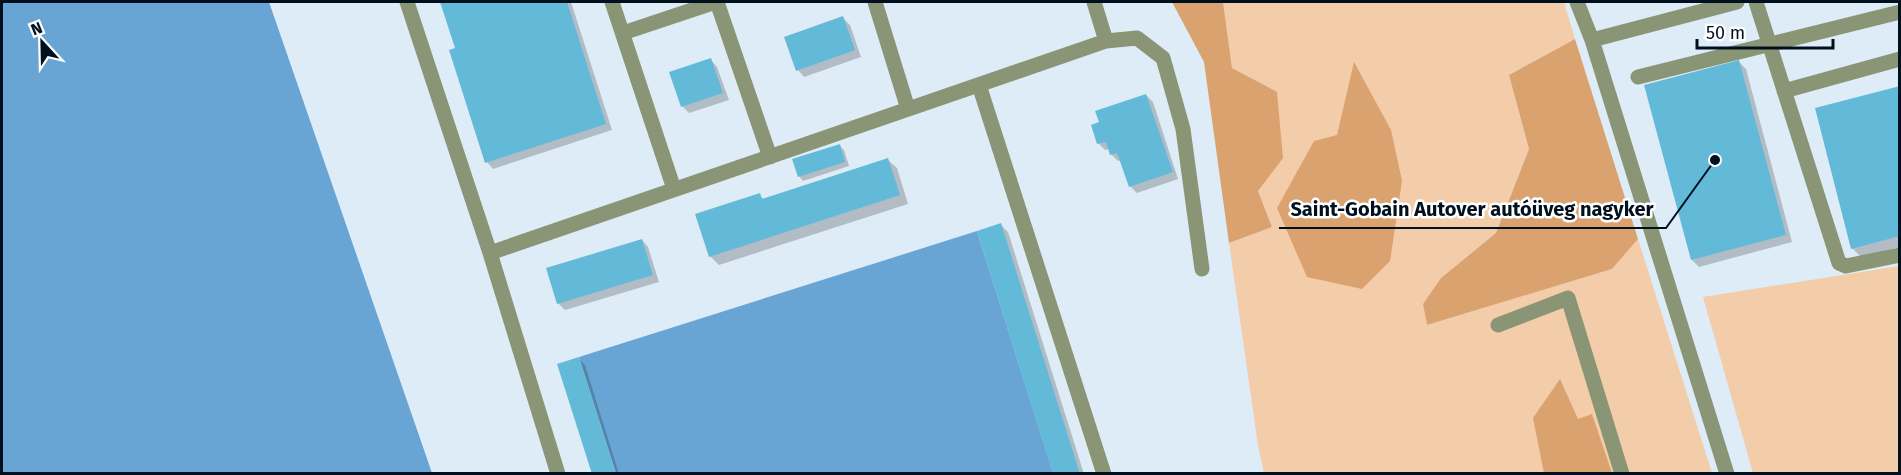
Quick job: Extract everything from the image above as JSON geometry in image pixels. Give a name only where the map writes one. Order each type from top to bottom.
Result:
[{"type":"street","points":[[408,2],[490,253],[558,474]]},
{"type":"street","points":[[612,2],[674,189]]},
{"type":"street","points":[[623,33],[717,2],[770,157]]},
{"type":"street","points":[[875,2],[908,109]]},
{"type":"street","points":[[1094,2],[1106,41]]},
{"type":"street","points":[[1577,2],[1592,40],[1728,474]]},
{"type":"street","points":[[1592,40],[1737,2]]},
{"type":"street","points":[[1756,2],[1839,263],[1846,266],[1899,255]]},
{"type":"street","points":[[1638,77],[1899,12]]},
{"type":"street","points":[[490,253],[1106,41],[1137,38],[1163,58],[1183,129],[1203,269]]},
{"type":"street","points":[[1784,91],[1899,59]]},
{"type":"street","points":[[979,85],[1104,474]]},
{"type":"street","points":[[1498,324],[1568,298],[1622,474]]},
{"type":"shaded area","points":[[1172,2],[1223,2],[1232,68],[1277,92],[1283,158],[1258,191],[1272,227],[1229,243],[1204,62]]},
{"type":"shaded area","points":[[1223,2],[1564,2],[1575,39],[1509,75],[1529,149],[1496,233],[1441,278],[1423,304],[1427,325],[1612,269],[1638,239],[1712,473],[1264,473],[1229,243],[1272,227],[1258,191],[1277,93],[1232,68]]},
{"type":"shaded area","points":[[1575,39],[1638,239],[1612,269],[1427,325],[1423,304],[1441,278],[1496,233],[1529,149],[1509,75]]},
{"type":"shaded area","points":[[1354,62],[1391,130],[1402,181],[1390,261],[1362,289],[1307,277],[1277,208],[1314,141],[1337,135]]},
{"type":"shaded area","points":[[1899,266],[1899,473],[1753,473],[1703,297]]},
{"type":"shaded area","points":[[1560,379],[1578,419],[1592,414],[1612,473],[1544,473],[1533,418]]},
{"type":"water","points":[[2,2],[269,2],[432,473],[2,473]]},
{"type":"water","points":[[977,231],[1053,473],[616,473],[579,357]]},
{"type":"building","points":[[440,2],[567,2],[606,124],[485,163],[449,50],[455,48]]},
{"type":"building","points":[[843,16],[855,50],[796,71],[784,37]]},
{"type":"building","points":[[711,58],[723,93],[681,107],[669,72]]},
{"type":"building","points":[[1739,60],[1786,235],[1691,260],[1644,85]]},
{"type":"building","points":[[1900,86],[1900,236],[1851,249],[1815,108]]},
{"type":"building","points":[[1146,94],[1173,172],[1129,187],[1117,153],[1110,155],[1106,142],[1097,144],[1091,125],[1099,122],[1095,111]]},
{"type":"building","points":[[840,144],[845,162],[798,177],[792,159]]},
{"type":"building","points":[[888,158],[900,195],[709,257],[695,214],[760,193],[762,199]]},
{"type":"building","points":[[1001,223],[1080,474],[1053,474],[977,231]]},
{"type":"building","points":[[642,239],[653,275],[557,304],[546,268]]},
{"type":"building","points":[[579,357],[616,474],[592,474],[557,364]]},
{"type":"place","name":"Saint-Gobain Autover autóüveg nagyker","points":[[1715,160]]}]
